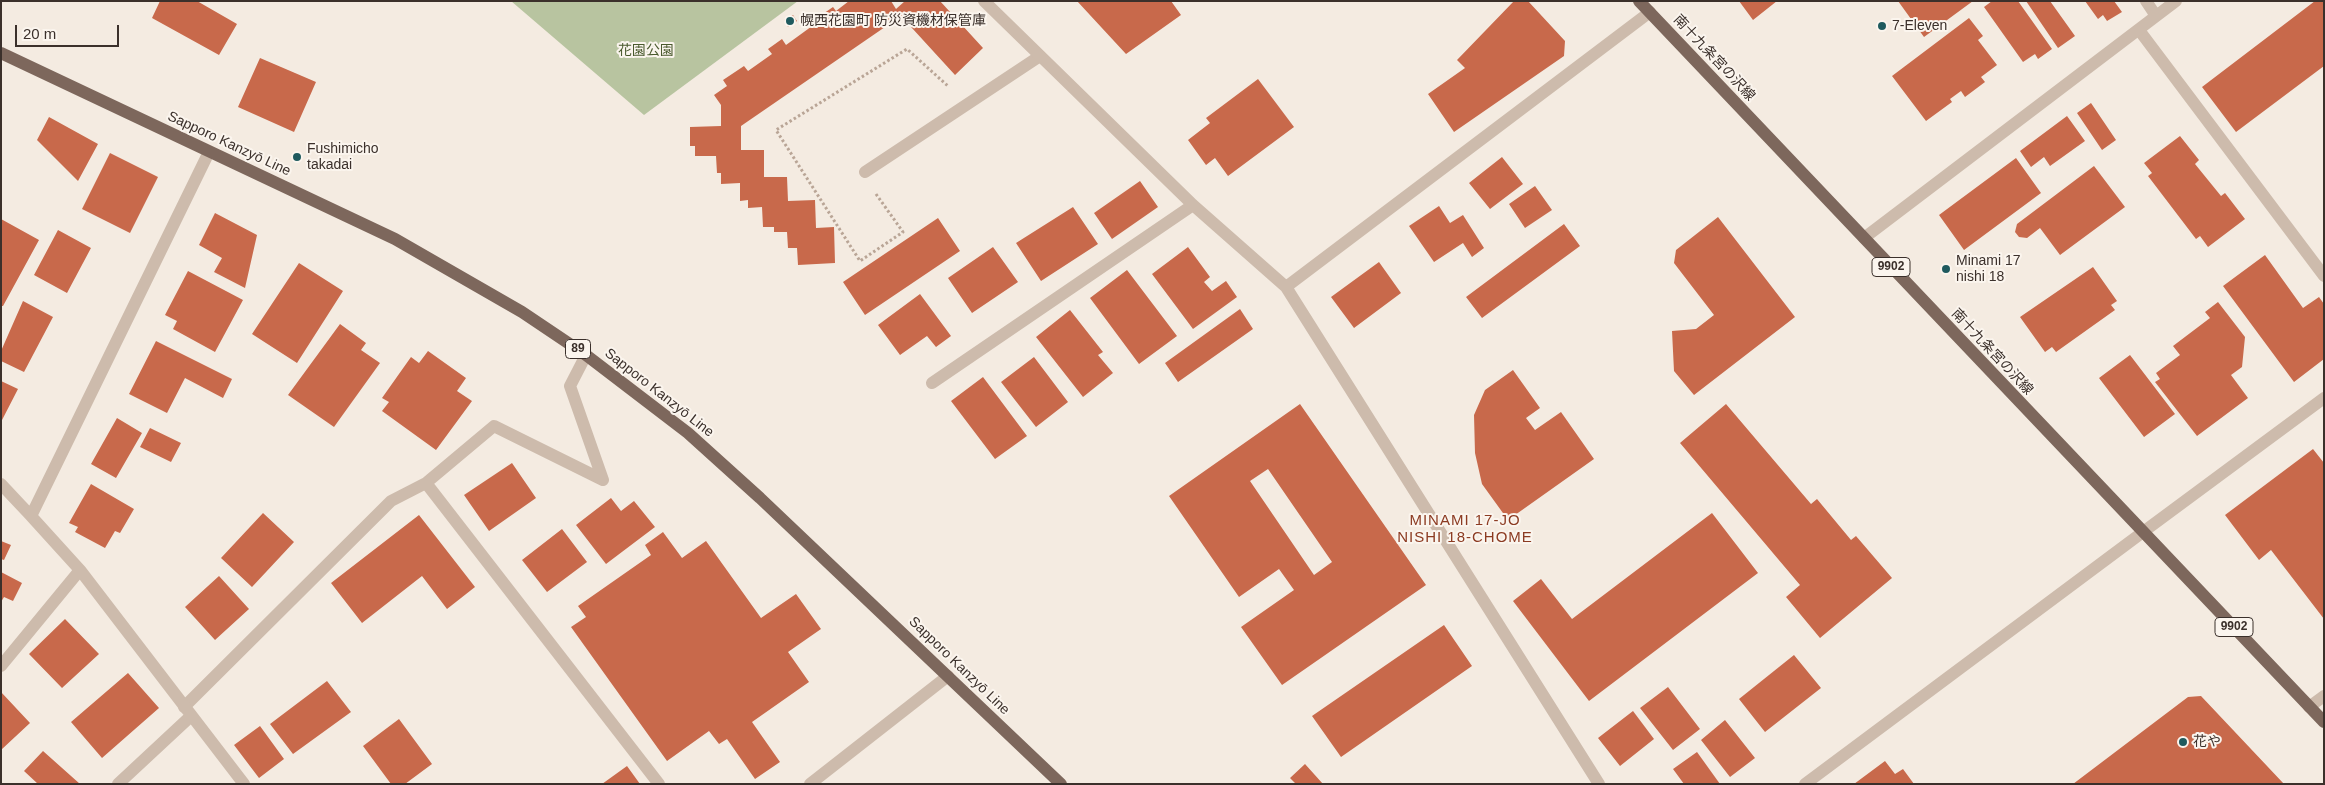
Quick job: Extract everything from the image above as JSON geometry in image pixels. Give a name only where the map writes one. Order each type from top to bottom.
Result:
[{"type":"main road","name":"南十九条宮の沢線","points":[[1639,1],[2324,722]]},
{"type":"main road","name":"Sapporo Kanzyō Line","points":[[1,53],[395,239],[522,312],[586,354],[688,433],[760,498],[1061,784]]},
{"type":"street","points":[[984,1],[1193,205],[1286,287],[1599,784]]},
{"type":"street","points":[[2146,1],[2156,16]]},
{"type":"street","points":[[1864,238],[2176,1]]},
{"type":"street","points":[[1286,287],[1650,12]]},
{"type":"street","points":[[2139,30],[2324,276]]},
{"type":"street","points":[[865,172],[1040,56]]},
{"type":"street","points":[[31,516],[209,152]]},
{"type":"street","points":[[932,383],[1193,205]]},
{"type":"street","points":[[118,784],[391,501],[426,483],[494,426],[603,480],[570,386],[586,354]]},
{"type":"street","points":[[1805,784],[2324,398]]},
{"type":"street","points":[[426,483],[659,784]]},
{"type":"street","points":[[1,484],[80,570],[244,784]]},
{"type":"street","points":[[1,666],[80,570]]},
{"type":"street","points":[[810,784],[948,676]]},
{"type":"street","points":[[2309,707],[2324,696]]},
{"type":"green space","name":"花園公園","points":[[511,1],[798,1],[644,115]]},
{"type":"building","points":[[160,1],[197,1],[237,24],[219,55],[152,18]]},
{"type":"building","points":[[849,1],[891,1],[896,9],[905,1],[940,1],[983,48],[955,75],[901,16],[741,126],[741,150],[764,150],[764,177],[787,177],[788,201],[815,200],[816,228],[834,227],[835,263],[798,265],[797,248],[788,248],[787,232],[774,232],[774,227],[763,227],[762,207],[748,208],[748,200],[740,201],[740,183],[721,184],[721,173],[717,173],[716,156],[695,156],[695,146],[690,146],[690,127],[721,126],[721,105],[714,95],[727,86],[723,80],[744,66],[748,71],[772,54],[768,49],[782,39],[786,45],[819,21],[817,18],[833,7],[836,11]]},
{"type":"building","points":[[1077,1],[1171,1],[1181,15],[1126,54]]},
{"type":"building","points":[[1514,1],[1528,1],[1565,41],[1564,56],[1454,132],[1428,94],[1465,68],[1457,60]]},
{"type":"building","points":[[1739,1],[1777,1],[1753,20]]},
{"type":"building","points":[[1898,1],[1973,1],[1924,37]]},
{"type":"building","points":[[1992,1],[2018,1],[2052,49],[2038,59],[2035,54],[2023,62],[1984,7]]},
{"type":"building","points":[[2026,1],[2050,1],[2075,36],[2058,48]]},
{"type":"building","points":[[2085,1],[2114,1],[2122,12],[2107,21],[2103,15],[2098,19]]},
{"type":"building","points":[[2315,1],[2324,1],[2324,66],[2236,132],[2202,87]]},
{"type":"building","name":"幌西花園町 防災資機材保管庫","points":[[793,15],[797,21],[788,27],[784,20]]},
{"type":"building","points":[[1969,18],[1983,36],[1978,40],[1997,65],[1981,77],[1985,82],[1965,97],[1961,91],[1950,99],[1952,102],[1926,121],[1892,76]]},
{"type":"building","points":[[260,58],[316,82],[294,132],[238,107]]},
{"type":"building","points":[[1258,79],[1294,127],[1228,176],[1215,158],[1206,165],[1188,140],[1210,123],[1206,118]]},
{"type":"building","points":[[2091,103],[2116,140],[2102,150],[2077,113]]},
{"type":"building","points":[[2067,116],[2085,141],[2050,166],[2044,157],[2031,167],[2020,151]]},
{"type":"building","points":[[49,117],[98,144],[78,181],[37,140]]},
{"type":"building","points":[[2180,136],[2199,160],[2195,164],[2221,196],[2225,193],[2245,219],[2208,247],[2200,236],[2196,239],[2148,176],[2152,173],[2144,163]]},
{"type":"building","points":[[110,153],[158,177],[130,233],[82,209]]},
{"type":"building","points":[[1502,157],[1523,184],[1490,209],[1469,183]]},
{"type":"building","points":[[2016,158],[2041,193],[1964,250],[1939,215]]},
{"type":"building","points":[[2094,166],[2125,207],[2060,255],[2040,228],[2027,238],[2019,237],[2015,232],[2017,224]]},
{"type":"building","points":[[1140,181],[1158,207],[1112,239],[1094,213]]},
{"type":"building","points":[[1535,186],[1552,210],[1525,228],[1509,204]]},
{"type":"building","points":[[1439,206],[1450,223],[1463,215],[1484,248],[1472,257],[1463,243],[1434,262],[1409,226]]},
{"type":"building","points":[[1073,207],[1098,244],[1041,281],[1016,243]]},
{"type":"building","points":[[215,213],[257,235],[245,288],[214,272],[222,258],[199,245]]},
{"type":"building","points":[[1718,217],[1795,317],[1694,395],[1674,371],[1672,331],[1696,329],[1714,315],[1674,263],[1676,250]]},
{"type":"building","points":[[938,218],[960,251],[865,315],[843,282]]},
{"type":"building","points":[[1,219],[39,240],[3,306],[1,306]]},
{"type":"building","points":[[1564,224],[1580,246],[1482,318],[1466,297]]},
{"type":"building","points":[[58,230],[91,248],[67,293],[34,275]]},
{"type":"building","points":[[993,247],[1018,282],[972,313],[948,278]]},
{"type":"building","points":[[1188,247],[1210,277],[1204,282],[1212,291],[1226,281],[1237,297],[1193,329],[1152,274]]},
{"type":"building","points":[[2265,255],[2303,308],[2319,297],[2324,304],[2324,359],[2294,382],[2223,286]]},
{"type":"building","points":[[1379,262],[1401,293],[1354,328],[1331,297]]},
{"type":"building","points":[[299,263],[343,291],[297,363],[252,334]]},
{"type":"building","points":[[2093,267],[2117,301],[2111,305],[2115,310],[2056,352],[2052,347],[2045,352],[2020,317]]},
{"type":"building","points":[[1127,270],[1177,336],[1139,364],[1090,298]]},
{"type":"building","points":[[188,271],[243,300],[215,352],[173,329],[177,321],[165,315]]},
{"type":"building","points":[[920,294],[951,336],[936,347],[927,336],[900,355],[878,325]]},
{"type":"building","points":[[23,301],[53,317],[24,372],[1,361],[1,351]]},
{"type":"building","points":[[2218,302],[2245,337],[2242,367],[2231,375],[2248,398],[2197,436],[2155,382],[2160,379],[2156,373],[2180,355],[2173,346],[2210,318],[2205,312]]},
{"type":"building","points":[[1240,309],[1253,329],[1178,382],[1165,363]]},
{"type":"building","points":[[1070,310],[1103,352],[1098,355],[1113,373],[1083,397],[1036,337]]},
{"type":"building","points":[[340,324],[366,343],[361,350],[380,363],[334,427],[288,395]]},
{"type":"building","points":[[156,341],[232,379],[223,398],[185,378],[167,413],[129,394]]},
{"type":"building","points":[[428,351],[466,378],[457,391],[472,401],[436,450],[382,411],[389,402],[382,398],[411,357],[419,363]]},
{"type":"building","points":[[2130,355],[2175,414],[2144,437],[2099,378]]},
{"type":"building","points":[[1034,357],[1068,402],[1036,427],[1001,382]]},
{"type":"building","points":[[1513,370],[1540,408],[1526,418],[1535,430],[1561,412],[1594,459],[1508,520],[1482,484],[1475,453],[1474,415],[1485,390]]},
{"type":"building","points":[[983,377],[1027,436],[995,459],[951,401]]},
{"type":"building","points":[[1,381],[18,389],[1,422]]},
{"type":"building","points":[[1300,404],[1426,585],[1282,685],[1241,627],[1294,590],[1279,569],[1239,597],[1169,496]],"holes":[[[1268,469],[1332,562],[1314,575],[1250,481]]]},
{"type":"building","points":[[1726,404],[1811,504],[1817,499],[1851,540],[1856,536],[1892,578],[1820,638],[1786,597],[1800,585],[1680,443]]},
{"type":"building","points":[[117,418],[142,433],[116,478],[91,464]]},
{"type":"building","points":[[150,428],[181,443],[171,462],[140,447]]},
{"type":"building","points":[[2313,449],[2324,463],[2324,619],[2271,550],[2259,560],[2225,515]]},
{"type":"building","points":[[512,463],[536,498],[489,531],[464,495]]},
{"type":"building","points":[[91,484],[134,509],[120,533],[115,531],[105,548],[75,532],[78,527],[69,523]]},
{"type":"building","points":[[611,498],[621,511],[634,501],[655,527],[606,564],[576,525]]},
{"type":"building","points":[[263,513],[294,542],[252,587],[221,558]]},
{"type":"building","points":[[1712,513],[1758,573],[1589,701],[1513,601],[1541,579],[1572,619]]},
{"type":"building","points":[[419,515],[475,587],[447,609],[422,576],[362,623],[331,583]]},
{"type":"building","points":[[562,529],[587,562],[547,592],[522,560]]},
{"type":"building","points":[[663,532],[682,558],[706,541],[761,618],[796,594],[821,629],[788,652],[809,682],[752,722],[780,762],[755,779],[727,739],[719,744],[709,731],[667,761],[571,627],[586,617],[578,606],[651,555],[645,545]]},
{"type":"building","points":[[1,541],[11,545],[4,560],[1,559]]},
{"type":"building","points":[[1,572],[22,583],[13,601],[4,597],[1,602]]},
{"type":"building","points":[[219,576],[249,609],[215,640],[185,607]]},
{"type":"building","points":[[65,619],[99,654],[62,688],[29,654]]},
{"type":"building","points":[[1444,625],[1472,666],[1341,757],[1312,716]]},
{"type":"building","points":[[1794,655],[1821,688],[1765,732],[1739,699]]},
{"type":"building","points":[[128,673],[159,708],[102,758],[71,722]]},
{"type":"building","points":[[327,681],[351,712],[293,754],[270,724]]},
{"type":"building","points":[[1668,687],[1700,729],[1673,750],[1640,708]]},
{"type":"building","points":[[1,692],[30,723],[1,750]]},
{"type":"building","points":[[2201,696],[2284,784],[2073,784],[2188,697]]},
{"type":"building","points":[[1633,711],[1654,739],[1620,766],[1598,738]]},
{"type":"building","points":[[399,719],[432,764],[405,784],[391,784],[363,746]]},
{"type":"building","points":[[1725,720],[1755,758],[1730,777],[1701,740]]},
{"type":"building","points":[[260,726],[284,759],[259,778],[234,745]]},
{"type":"building","points":[[43,751],[80,784],[38,784],[24,771]]},
{"type":"building","points":[[1697,752],[1720,784],[1684,784],[1673,769]]},
{"type":"building","points":[[1885,761],[1895,774],[1903,769],[1914,784],[1854,784]]},
{"type":"building","points":[[1305,764],[1323,784],[1296,784],[1290,778]]},
{"type":"building","points":[[627,766],[640,784],[602,784]]},
{"type":"place","name":"幌西花園町 防災資機材保管庫","points":[[790,21]]},
{"type":"place","name":"7-Eleven","points":[[1882,26]]},
{"type":"place","name":"Fushimicho takadai","points":[[297,157]]},
{"type":"place","name":"Minami 17 nishi 18","points":[[1946,269]]},
{"type":"place","name":"花や","points":[[2183,742]]},
{"type":"district","name":"MINAMI 17-JO NISHI 18-CHOME","points":[[1465,530]]}]
